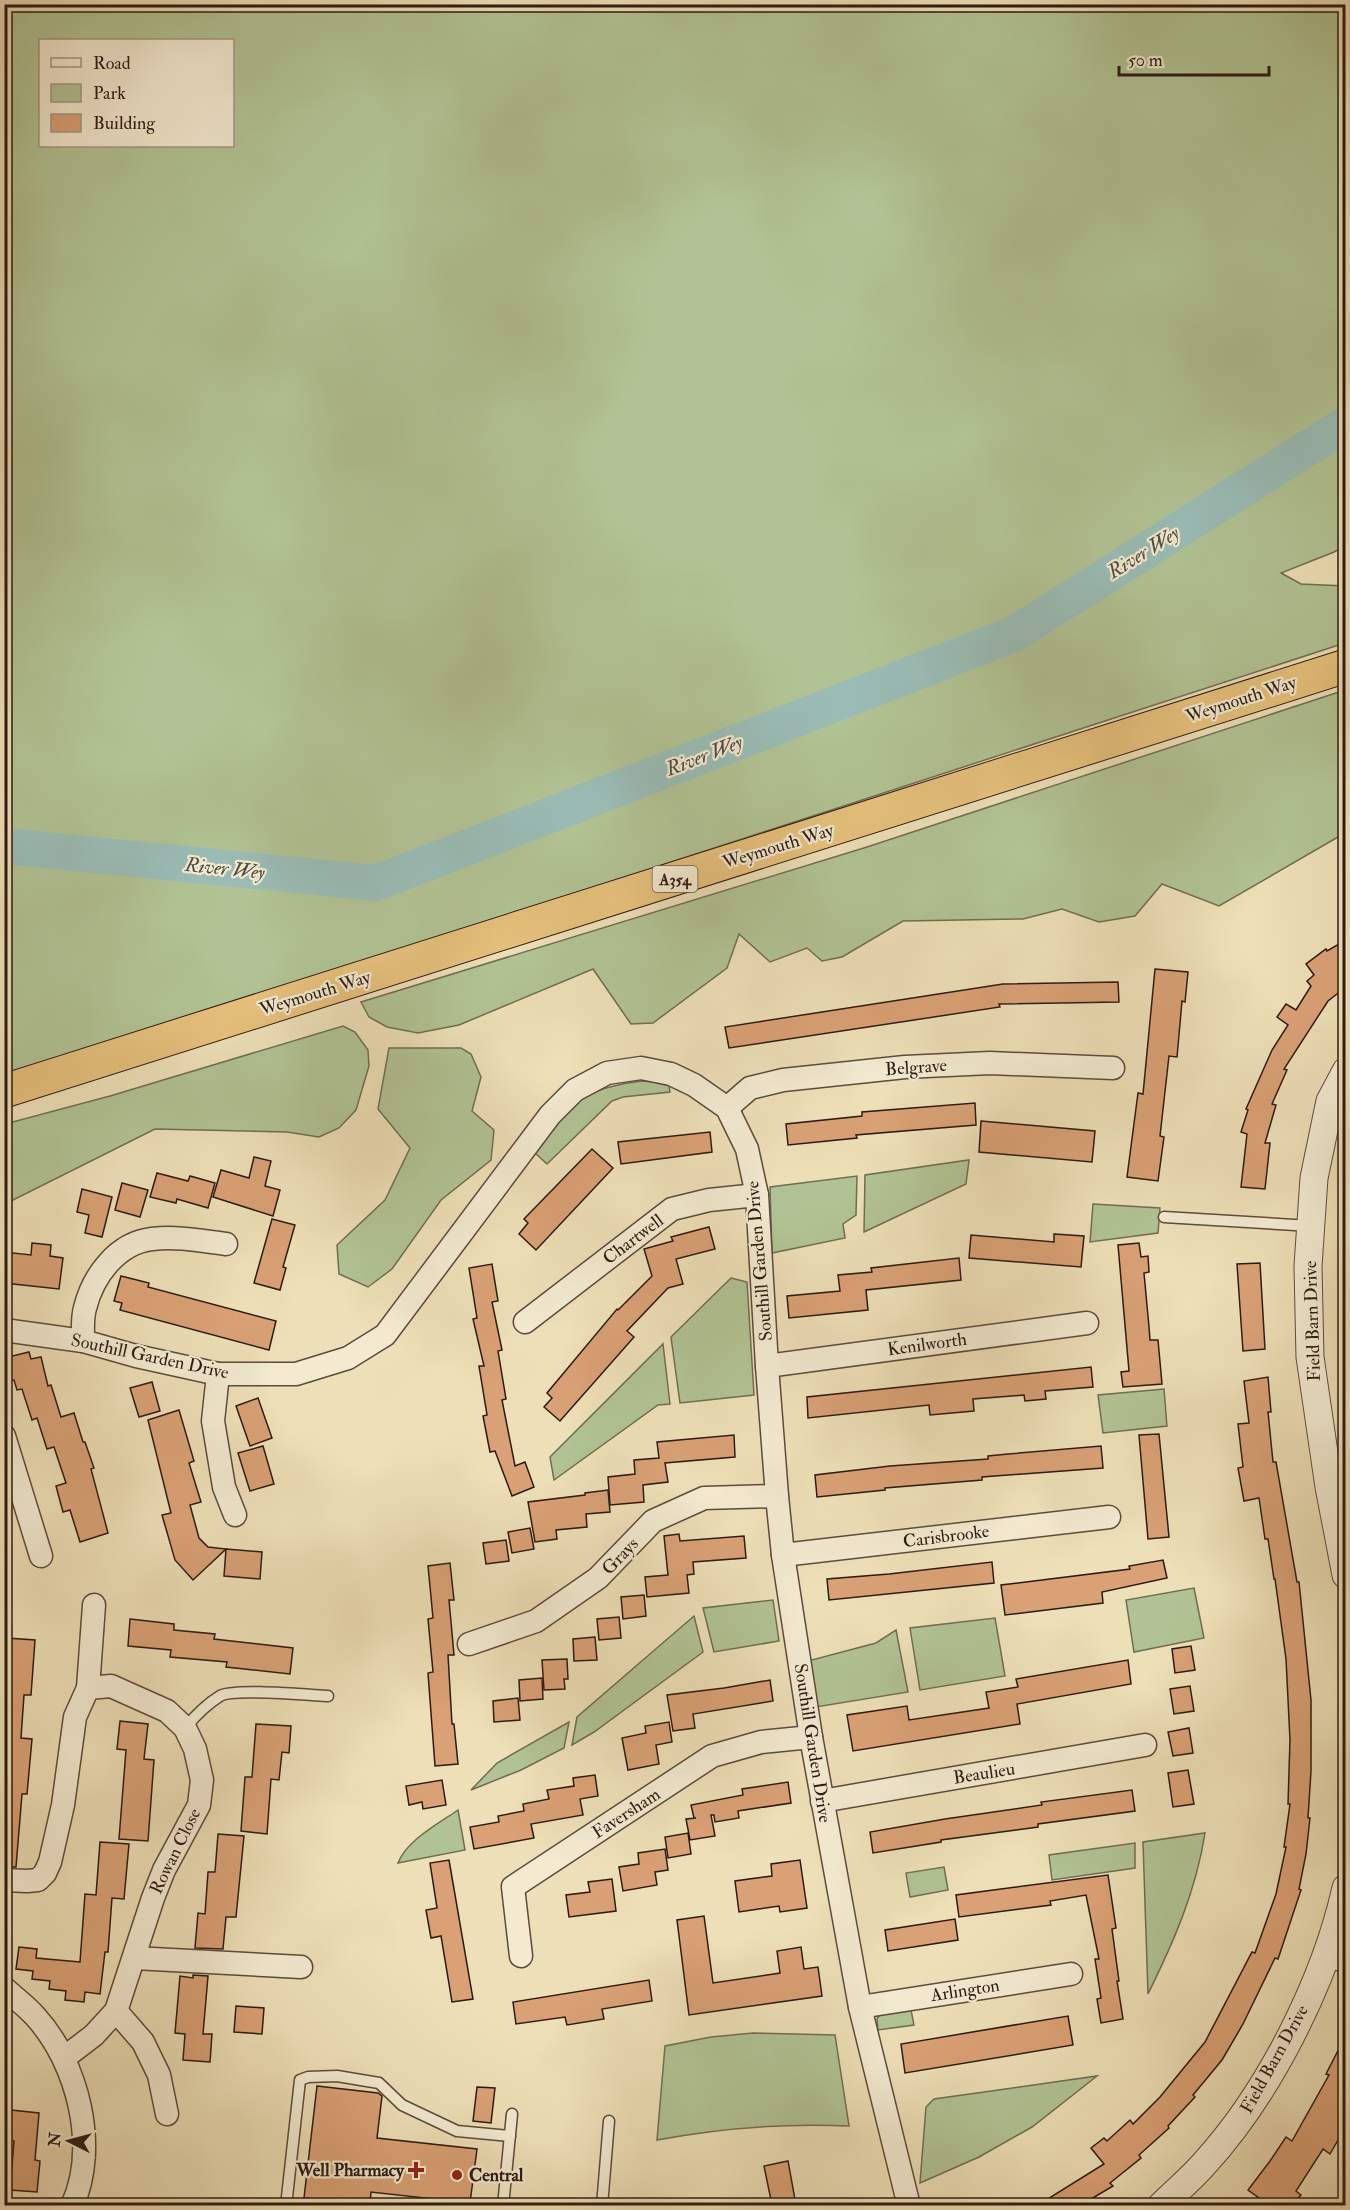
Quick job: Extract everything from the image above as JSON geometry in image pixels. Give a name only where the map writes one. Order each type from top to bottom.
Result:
[{"type":"highway","name":"Weymouth Way","points":[[4,1091],[1346,666]]},
{"type":"street","name":"Belgrave","points":[[727,1108],[750,1088],[783,1080],[894,1068],[990,1063],[1113,1068]]},
{"type":"street","name":"Southill Garden Drive","points":[[4,1330],[82,1341],[136,1356],[218,1374],[296,1374],[348,1358],[385,1335],[550,1115],[575,1090],[607,1073],[641,1068],[671,1074],[694,1085],[727,1108],[747,1149],[758,1195],[777,1496],[783,1555],[811,1737],[860,2007],[909,2205]]},
{"type":"street","name":"Field Barn Drive","points":[[1346,1071],[1330,1101],[1314,1178],[1308,1266],[1310,1357],[1329,1487],[1346,1575]]},
{"type":"street","name":"Chartwell","points":[[525,1322],[672,1209],[709,1200],[758,1195]]},
{"type":"street","points":[[82,1341],[84,1310],[96,1279],[113,1258],[126,1249],[137,1242],[152,1239],[189,1239],[226,1244]]},
{"type":"street","name":"Kenilworth","points":[[767,1366],[1087,1323]]},
{"type":"street","points":[[218,1374],[213,1421],[224,1487],[235,1515]]},
{"type":"street","points":[[4,1436],[41,1556]]},
{"type":"street","name":"Grays","points":[[469,1644],[536,1621],[598,1578],[653,1521],[704,1498],[777,1496]]},
{"type":"street","name":"Carisbrooke","points":[[783,1555],[1109,1516]]},
{"type":"street","points":[[4,1880],[38,1880],[45,1873],[50,1862],[63,1805],[75,1717],[88,1688],[94,1605]]},
{"type":"street","name":"Rowan Close","points":[[64,2058],[94,2036],[116,2011],[142,1927],[164,1870],[199,1805],[202,1779],[195,1749],[185,1728],[167,1711],[111,1686],[88,1688]]},
{"type":"street","name":"Faversham","points":[[521,1956],[513,1887],[712,1756],[761,1742],[811,1737]]},
{"type":"street","name":"Beaulieu","points":[[822,1801],[1145,1745]]},
{"type":"street","name":"Field Barn Drive","points":[[1161,2205],[1204,2165],[1248,2109],[1336,1958],[1346,1888]]},
{"type":"street","points":[[134,1958],[301,1967]]},
{"type":"street","name":"Arlington","points":[[860,2007],[1071,1974]]},
{"type":"street","points":[[4,1989],[36,2017],[64,2058],[78,2097],[86,2145],[76,2196],[72,2205]]},
{"type":"street","points":[[116,2011],[143,2042],[159,2075],[167,2114]]},
{"type":"lane","points":[[1164,1217],[1311,1226]]},
{"type":"lane","points":[[185,1728],[195,1716],[222,1694],[271,1692],[328,1696]]},
{"type":"lane","points":[[286,2205],[300,2080],[308,2077],[336,2076],[379,2083],[402,2105],[457,2131],[510,2136]]},
{"type":"lane","points":[[503,2205],[512,2114]]},
{"type":"lane","points":[[602,2205],[609,2121]]},
{"type":"green space","points":[[4,5],[1345,5],[1345,546],[1281,573],[1301,584],[1345,586],[1345,643],[151,1031],[5,1073]]},
{"type":"green space","points":[[1345,690],[1345,833],[1219,906],[1162,884],[1135,916],[1099,922],[1062,909],[1023,919],[903,921],[842,957],[822,961],[807,948],[770,962],[739,934],[727,968],[653,1023],[631,1024],[593,969],[459,1025],[418,1033],[387,1027],[369,1017],[361,1002],[867,847]]},
{"type":"green space","points":[[343,1026],[355,1032],[368,1050],[369,1066],[356,1110],[339,1128],[319,1137],[287,1132],[155,1129],[5,1204],[5,1124],[110,1096]]},
{"type":"green space","points":[[389,1048],[461,1048],[471,1054],[481,1077],[472,1111],[494,1130],[491,1160],[441,1200],[392,1269],[368,1287],[339,1274],[337,1245],[385,1200],[410,1148],[378,1109]]},
{"type":"green space","points":[[643,1081],[658,1082],[669,1086],[670,1092],[623,1097],[612,1101],[547,1164],[535,1153],[568,1111],[590,1094],[604,1088]]},
{"type":"green space","points":[[969,1160],[966,1184],[864,1232],[865,1175]]},
{"type":"green space","points":[[857,1176],[856,1215],[843,1224],[845,1238],[772,1253],[770,1187]]},
{"type":"green space","points":[[1093,1204],[1160,1208],[1158,1233],[1090,1242]]},
{"type":"green space","points":[[731,1278],[747,1282],[754,1395],[680,1403],[671,1337]]},
{"type":"green space","points":[[663,1344],[670,1404],[658,1405],[554,1480],[550,1457]]},
{"type":"green space","points":[[1164,1389],[1167,1426],[1103,1433],[1098,1395]]},
{"type":"green space","points":[[1194,1588],[1204,1638],[1134,1652],[1126,1600]]},
{"type":"green space","points":[[773,1600],[779,1641],[714,1652],[703,1608]]},
{"type":"green space","points":[[694,1616],[703,1652],[594,1732],[572,1745],[577,1717]]},
{"type":"green space","points":[[995,1618],[1005,1676],[920,1690],[910,1628]]},
{"type":"green space","points":[[896,1630],[908,1692],[816,1707],[808,1661],[876,1643]]},
{"type":"green space","points":[[569,1722],[564,1748],[521,1770],[471,1790],[497,1763]]},
{"type":"green space","points":[[458,1810],[465,1850],[398,1863],[408,1847]]},
{"type":"green space","points":[[1205,1833],[1196,1875],[1183,1915],[1148,1994],[1143,1842]]},
{"type":"green space","points":[[1135,1843],[1135,1868],[1052,1880],[1049,1855]]},
{"type":"green space","points":[[944,1867],[948,1890],[910,1897],[906,1873]]},
{"type":"green space","points":[[910,2005],[914,2025],[878,2030],[877,2019],[881,2013]]},
{"type":"green space","points":[[753,2033],[835,2035],[849,2126],[753,2127],[657,2140],[665,2046],[711,2037]]},
{"type":"green space","points":[[1097,2076],[1032,2127],[979,2157],[920,2183],[926,2107],[934,2099]]},
{"type":"building","points":[[1346,940],[1346,987],[1328,1001],[1284,1069],[1287,1070],[1272,1104],[1276,1105],[1265,1143],[1270,1143],[1265,1189],[1241,1187],[1247,1134],[1241,1132],[1248,1110],[1246,1109],[1272,1050],[1288,1025],[1277,1017],[1286,1004],[1296,1010],[1311,986],[1307,981],[1314,975],[1306,964],[1326,949],[1327,951]]},
{"type":"building","points":[[1155,969],[1188,972],[1185,1002],[1182,1001],[1177,1057],[1169,1056],[1160,1136],[1164,1137],[1158,1181],[1127,1177],[1138,1093],[1143,1094]]},
{"type":"building","points":[[1118,982],[1119,1002],[999,1004],[1000,1007],[729,1048],[725,1027],[1003,984]]},
{"type":"building","points":[[975,1103],[976,1125],[856,1135],[857,1138],[788,1145],[786,1124],[862,1116],[862,1112]]},
{"type":"building","points":[[981,1121],[1095,1131],[1092,1162],[979,1152]]},
{"type":"building","points":[[710,1132],[712,1152],[621,1164],[618,1142]]},
{"type":"building","points":[[592,1149],[613,1168],[536,1250],[519,1234],[528,1223],[524,1219]]},
{"type":"building","points":[[254,1157],[271,1161],[265,1186],[280,1190],[273,1216],[213,1197],[221,1170],[249,1178]]},
{"type":"building","points":[[157,1173],[188,1181],[190,1176],[215,1183],[208,1208],[177,1199],[176,1203],[150,1197]]},
{"type":"building","points":[[122,1183],[148,1190],[140,1217],[115,1210]]},
{"type":"building","points":[[82,1189],[112,1197],[102,1237],[85,1233],[89,1215],[77,1212]]},
{"type":"building","points":[[272,1219],[295,1225],[283,1267],[286,1268],[280,1290],[254,1283]]},
{"type":"building","points":[[709,1227],[715,1249],[676,1259],[683,1284],[668,1288],[627,1331],[634,1337],[560,1421],[544,1407],[552,1398],[547,1393],[617,1309],[652,1276],[644,1249],[673,1241],[671,1237]]},
{"type":"building","points":[[1054,1234],[1084,1236],[1081,1267],[969,1258],[971,1235],[1054,1242]]},
{"type":"building","points":[[32,1243],[51,1245],[50,1256],[63,1258],[59,1289],[4,1283],[4,1252],[31,1255]]},
{"type":"building","points":[[1139,1243],[1141,1257],[1148,1256],[1149,1272],[1144,1273],[1150,1340],[1158,1340],[1162,1384],[1123,1387],[1121,1372],[1129,1371],[1118,1245]]},
{"type":"building","points":[[959,1258],[961,1280],[866,1290],[868,1310],[789,1318],[787,1296],[840,1291],[838,1275],[872,1272],[871,1268]]},
{"type":"building","points":[[1260,1263],[1265,1349],[1243,1351],[1237,1264]]},
{"type":"building","points":[[492,1264],[498,1301],[492,1302],[502,1350],[498,1351],[506,1399],[502,1400],[515,1466],[525,1462],[534,1487],[512,1496],[495,1451],[490,1452],[483,1416],[487,1415],[479,1366],[484,1366],[473,1319],[477,1318],[469,1268]]},
{"type":"building","points":[[121,1276],[149,1283],[148,1287],[276,1321],[269,1350],[120,1310],[122,1303],[114,1301]]},
{"type":"building","points":[[29,1352],[31,1359],[41,1357],[48,1386],[51,1385],[61,1417],[74,1413],[94,1468],[91,1469],[108,1533],[80,1542],[70,1510],[63,1512],[56,1486],[66,1483],[54,1447],[47,1449],[37,1418],[32,1420],[22,1389],[17,1390],[14,1380],[4,1382],[4,1358]]},
{"type":"building","points":[[1091,1367],[1093,1387],[1045,1391],[1046,1399],[1025,1401],[1024,1395],[973,1399],[974,1411],[930,1415],[929,1405],[808,1418],[807,1397]]},
{"type":"building","points":[[1268,1377],[1271,1412],[1268,1412],[1273,1462],[1276,1462],[1297,1582],[1299,1582],[1311,1700],[1311,1771],[1308,1818],[1310,1818],[1299,1889],[1301,1890],[1278,1959],[1275,1958],[1243,2024],[1222,2060],[1193,2095],[1195,2097],[1168,2126],[1169,2128],[1139,2155],[1141,2158],[1110,2183],[1113,2186],[1081,2205],[1038,2205],[1104,2164],[1091,2148],[1104,2138],[1107,2141],[1130,2120],[1133,2124],[1160,2097],[1205,2042],[1252,1952],[1255,1953],[1276,1894],[1286,1847],[1284,1847],[1290,1804],[1288,1804],[1290,1740],[1286,1659],[1275,1579],[1268,1539],[1265,1539],[1259,1498],[1244,1501],[1238,1468],[1243,1467],[1238,1424],[1249,1423],[1244,1381]]},
{"type":"building","points":[[152,1382],[160,1411],[139,1417],[130,1388]]},
{"type":"building","points":[[258,1398],[272,1438],[250,1446],[236,1406]]},
{"type":"building","points":[[179,1410],[194,1461],[189,1463],[201,1502],[190,1505],[199,1538],[208,1547],[226,1549],[193,1580],[175,1560],[162,1515],[171,1513],[148,1420]]},
{"type":"building","points":[[1159,1434],[1169,1537],[1148,1539],[1139,1435]]},
{"type":"building","points":[[734,1435],[735,1457],[665,1463],[668,1482],[643,1485],[644,1502],[610,1505],[608,1477],[635,1474],[634,1460],[659,1458],[657,1442]]},
{"type":"building","points":[[263,1446],[274,1484],[250,1491],[238,1453]]},
{"type":"building","points":[[1101,1446],[1103,1468],[982,1477],[982,1480],[885,1488],[885,1490],[817,1497],[815,1475]]},
{"type":"building","points":[[608,1490],[610,1512],[586,1514],[587,1527],[556,1530],[557,1539],[535,1542],[528,1502]]},
{"type":"building","points":[[530,1528],[534,1549],[512,1553],[508,1532]]},
{"type":"building","points":[[679,1534],[680,1541],[744,1536],[746,1558],[693,1562],[694,1574],[687,1575],[689,1593],[647,1597],[645,1577],[668,1575],[664,1536]]},
{"type":"building","points":[[506,1540],[509,1561],[486,1564],[483,1543]]},
{"type":"building","points":[[226,1549],[262,1552],[260,1579],[224,1576]]},
{"type":"building","points":[[1163,1560],[1167,1578],[1102,1592],[1103,1603],[1005,1615],[1001,1585],[1130,1569],[1129,1566]]},
{"type":"building","points":[[992,1562],[994,1583],[829,1600],[827,1579]]},
{"type":"building","points":[[450,1563],[454,1600],[449,1600],[454,1655],[448,1655],[452,1724],[454,1724],[458,1764],[435,1766],[428,1673],[433,1672],[428,1619],[433,1618],[428,1566]]},
{"type":"building","points":[[644,1595],[646,1616],[623,1619],[621,1597]]},
{"type":"building","points":[[619,1617],[621,1638],[599,1640],[597,1619]]},
{"type":"building","points":[[130,1619],[174,1624],[174,1630],[215,1634],[214,1639],[293,1648],[290,1674],[226,1667],[227,1662],[170,1657],[171,1650],[128,1646]]},
{"type":"building","points":[[595,1637],[597,1660],[574,1661],[573,1639]]},
{"type":"building","points":[[7,1638],[35,1640],[31,1695],[24,1695],[21,1738],[32,1739],[27,1794],[22,1794],[16,1867],[4,1867],[4,1674]]},
{"type":"building","points":[[1191,1646],[1195,1670],[1175,1673],[1172,1649]]},
{"type":"building","points":[[567,1659],[568,1679],[564,1679],[565,1689],[544,1690],[542,1660]]},
{"type":"building","points":[[1128,1660],[1131,1684],[1017,1704],[1020,1724],[853,1751],[847,1715],[907,1706],[909,1720],[989,1708],[986,1692],[1018,1687],[1016,1679]]},
{"type":"building","points":[[542,1678],[543,1699],[520,1701],[519,1680]]},
{"type":"building","points":[[770,1680],[773,1701],[693,1714],[695,1728],[673,1731],[667,1695]]},
{"type":"building","points":[[1190,1686],[1194,1711],[1174,1714],[1170,1689]]},
{"type":"building","points":[[518,1698],[520,1720],[494,1722],[493,1701]]},
{"type":"building","points":[[120,1721],[148,1724],[144,1759],[154,1760],[148,1841],[119,1839],[126,1750],[117,1749]]},
{"type":"building","points":[[669,1722],[672,1742],[656,1745],[659,1764],[628,1770],[622,1738],[646,1733],[645,1726]]},
{"type":"building","points":[[256,1724],[291,1726],[289,1753],[282,1752],[279,1780],[271,1779],[267,1834],[241,1831],[245,1777],[252,1777]]},
{"type":"building","points":[[1189,1728],[1193,1753],[1173,1756],[1168,1732]]},
{"type":"building","points":[[1188,1770],[1194,1804],[1173,1807],[1168,1773]]},
{"type":"building","points":[[595,1775],[598,1796],[580,1799],[583,1815],[531,1824],[534,1838],[474,1849],[470,1827],[499,1822],[498,1816],[524,1811],[523,1804],[549,1799],[547,1790],[574,1786],[573,1778]]},
{"type":"building","points":[[442,1780],[446,1805],[423,1809],[422,1802],[409,1805],[406,1786]]},
{"type":"building","points":[[788,1782],[791,1803],[738,1811],[739,1818],[715,1822],[714,1815],[711,1815],[715,1836],[690,1840],[686,1819],[696,1818],[694,1818],[691,1805],[743,1795],[742,1789]]},
{"type":"building","points":[[1132,1790],[1135,1811],[1038,1824],[1038,1827],[941,1840],[941,1842],[873,1853],[870,1832],[1042,1805],[1041,1802]]},
{"type":"building","points":[[688,1833],[691,1854],[668,1858],[665,1837]]},
{"type":"building","points":[[218,1834],[244,1836],[236,1917],[226,1917],[223,1949],[195,1948],[198,1913],[205,1914],[208,1872],[215,1872]]},
{"type":"building","points":[[100,1842],[129,1844],[124,1899],[112,1898],[108,1952],[105,1952],[100,1994],[85,1992],[84,2002],[65,2000],[66,1991],[49,1989],[50,1981],[32,1979],[33,1971],[16,1969],[19,1947],[37,1949],[36,1958],[80,1962],[85,1894],[96,1895]]},
{"type":"building","points":[[665,1849],[668,1870],[655,1872],[657,1885],[623,1891],[619,1867],[639,1864],[638,1853]]},
{"type":"building","points":[[449,1860],[473,1999],[452,2002],[441,1936],[431,1938],[426,1910],[437,1908],[430,1863]]},
{"type":"building","points":[[800,1860],[807,1908],[780,1912],[779,1906],[739,1912],[735,1881],[772,1876],[771,1864]]},
{"type":"building","points":[[1108,1875],[1116,1928],[1112,1929],[1123,2019],[1101,2023],[1097,1999],[1101,1998],[1095,1959],[1099,1959],[1086,1895],[1050,1901],[1051,1905],[959,1917],[956,1895]]},
{"type":"building","points":[[612,1879],[616,1911],[569,1917],[566,1895],[590,1892],[588,1882]]},
{"type":"building","points":[[704,1916],[713,1983],[780,1973],[777,1951],[801,1947],[804,1969],[818,1967],[822,1996],[689,2015],[677,1920]]},
{"type":"building","points":[[955,1919],[958,1940],[888,1951],[885,1930]]},
{"type":"building","points":[[193,1975],[208,1976],[203,2034],[212,2034],[210,2062],[183,2060],[185,2034],[175,2033],[180,1976],[193,1978]]},
{"type":"building","points":[[649,1980],[652,2001],[602,2009],[604,2019],[567,2025],[565,2017],[516,2024],[513,2002]]},
{"type":"building","points":[[236,2006],[264,2008],[262,2034],[234,2032]]},
{"type":"building","points":[[1068,2016],[1073,2045],[905,2073],[901,2044]]},
{"type":"building","points":[[1346,2035],[1346,2126],[1330,2154],[1323,2149],[1296,2191],[1301,2195],[1292,2205],[1253,2205],[1259,2198],[1248,2190],[1286,2137],[1292,2141],[1329,2075],[1326,2074]]},
{"type":"building","points":[[317,2086],[378,2093],[382,2096],[377,2138],[477,2149],[470,2203],[371,2192],[370,2205],[341,2205],[341,2202],[304,2198]]},
{"type":"building","points":[[477,2087],[495,2088],[491,2123],[473,2121]]},
{"type":"building","points":[[11,2110],[39,2113],[35,2160],[40,2161],[37,2192],[10,2190],[14,2141],[9,2140]]},
{"type":"building","points":[[788,2161],[796,2205],[772,2205],[764,2166]]},
{"type":"waterway","name":"River Wey","points":[[4,846],[376,883],[1014,634],[1346,424]]},
{"type":"place","name":"Well Pharmacy","points":[[416,2170]]},
{"type":"place","name":"Central","points":[[457,2175]]}]
